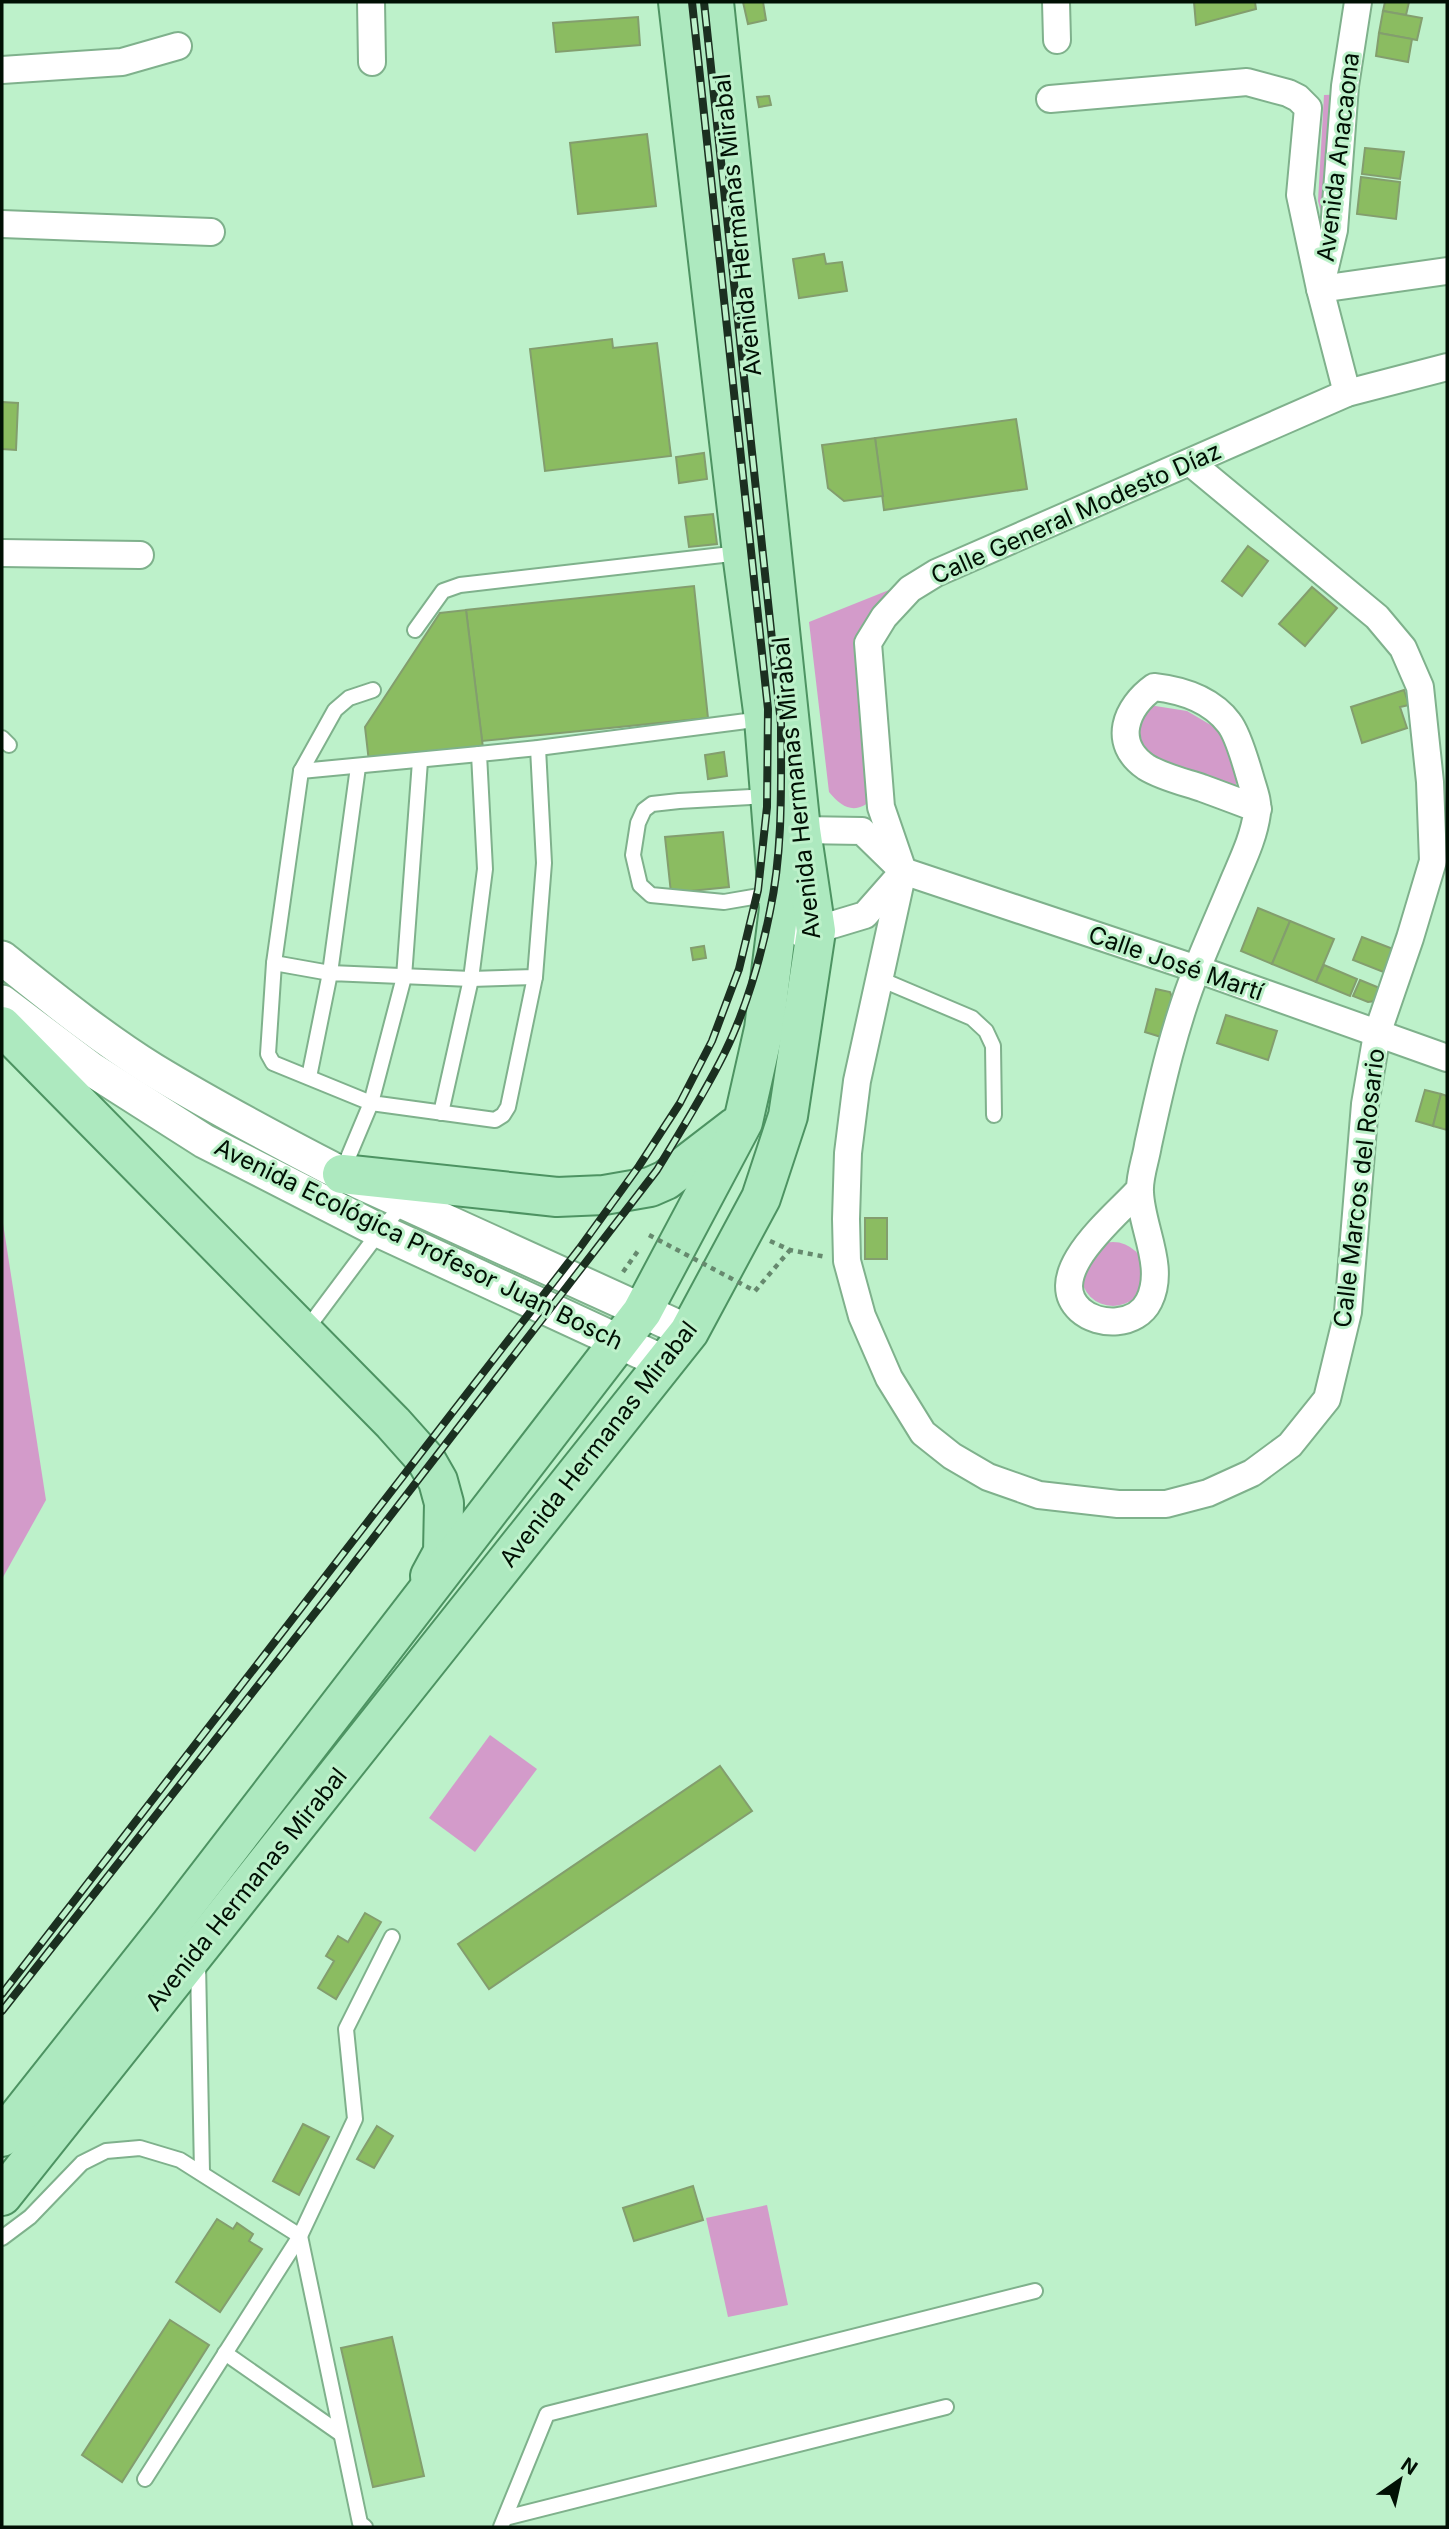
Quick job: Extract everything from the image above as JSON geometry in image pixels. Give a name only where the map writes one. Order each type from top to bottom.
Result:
[{"type":"main road","name":"Avenida Hermanas Mirabal","points":[[2,2137],[184,1938],[690,1332],[761,1198],[788,1116],[816,931],[787,835],[771,796],[678,2]]},
{"type":"main road","name":"Avenida Hermanas Mirabal","points":[[2,2196],[402,1627],[642,1312],[743,1122],[764,1029],[779,908],[778,893],[787,835],[714,2]]},
{"type":"main road","points":[[2,1026],[393,1423],[426,1460],[438,1481],[444,1503],[443,1552],[402,1627]]},
{"type":"main road","points":[[342,1174],[557,1196],[604,1195],[650,1187],[666,1180],[743,1122]]},
{"type":"street","points":[[371,2],[372,62]]},
{"type":"street","points":[[1056,2],[1057,40]]},
{"type":"street","name":"Avenida Anacaona","points":[[1347,393],[1320,289],[1334,230],[1345,86],[1358,2]]},
{"type":"street","points":[[2,70],[122,62],[178,46]]},
{"type":"street","points":[[1050,99],[1247,82],[1298,98],[1308,108],[1300,195],[1320,289],[1447,271]]},
{"type":"street","points":[[2,224],[211,232]]},
{"type":"street","name":"Calle General Modesto Díaz","points":[[903,871],[881,807],[868,643],[884,617],[910,589],[936,573],[1347,393],[1447,368]]},
{"type":"street","name":"Calle Marcos del Rosario","points":[[903,871],[857,1081],[848,1153],[847,1261],[862,1315],[889,1378],[923,1433],[953,1456],[988,1477],[1038,1494],[1118,1504],[1166,1504],[1208,1493],[1252,1473],[1290,1445],[1327,1399],[1348,1312],[1365,1104],[1377,1034],[1433,861],[1430,782],[1420,687],[1403,648],[1377,617],[1191,463]]},
{"type":"street","points":[[2,553],[140,555]]},
{"type":"street","points":[[1139,1190],[1077,1257],[1070,1276],[1069,1291],[1078,1308],[1088,1316],[1109,1322],[1127,1319],[1140,1313],[1149,1302],[1154,1274],[1139,1190],[1171,1047],[1196,969],[1252,838],[1258,809],[1248,771],[1229,723],[1208,704],[1180,690],[1154,687],[1140,698],[1130,712],[1125,731],[1131,751],[1146,766],[1258,809]]},
{"type":"street","points":[[775,940],[816,931],[865,915],[903,871],[862,831],[787,835]]},
{"type":"street","name":"Calle José Martí","points":[[903,871],[1196,969],[1447,1058]]},
{"type":"street","name":"Avenida Ecológica Profesor Juan Bosch","points":[[2,958],[77,1017],[152,1069],[342,1174],[690,1332]]},
{"type":"street","name":"Avenida Ecológica Profesor Juan Bosch","points":[[2,1002],[91,1069],[204,1141],[380,1231],[665,1363]]},
{"type":"lane","points":[[415,630],[443,591],[460,585],[742,553]]},
{"type":"lane","points":[[373,690],[349,698],[335,710],[301,771],[274,964],[268,1054],[273,1063],[371,1103],[495,1120],[503,1115],[508,1107],[535,977],[544,863],[538,748]]},
{"type":"lane","points":[[301,771],[538,748],[764,719]]},
{"type":"lane","points":[[441,1112],[471,979],[485,869],[479,754]]},
{"type":"lane","points":[[342,1174],[371,1103],[404,977],[420,761]]},
{"type":"lane","points":[[309,1077],[330,973],[358,767]]},
{"type":"lane","points":[[771,796],[652,804],[644,810],[638,823],[633,855],[640,885],[651,895],[724,902],[778,893]]},
{"type":"lane","points":[[274,964],[330,973],[404,977],[535,977]]},
{"type":"lane","points":[[880,979],[972,1018],[986,1031],[993,1046],[994,1115]]},
{"type":"lane","points":[[303,1334],[405,1202]]},
{"type":"lane","points":[[145,2479],[300,2236],[355,2119],[346,2029],[392,1937]]},
{"type":"lane","points":[[184,1938],[202,2172]]},
{"type":"lane","points":[[2,2238],[30,2217],[82,2163],[106,2151],[140,2148],[180,2160],[202,2172],[300,2236],[362,2526]]},
{"type":"lane","points":[[503,2523],[547,2414],[1035,2291]]},
{"type":"lane","points":[[225,2353],[341,2434]]},
{"type":"lane","points":[[503,2523],[946,2407]]},
{"type":"path","points":[[649,1235],[755,1291],[790,1250],[847,1261]]},
{"type":"shaded area","points":[[1351,94],[1328,239],[1318,201],[1324,95]]},
{"type":"shaded area","points":[[904,584],[881,609],[874,798],[861,807],[850,808],[829,792],[809,622]]},
{"type":"shaded area","points":[[1149,705],[1187,711],[1221,731],[1236,767],[1236,791],[1145,755],[1136,727]]},
{"type":"shaded area","points":[[2,1217],[46,1500],[2,1579]]},
{"type":"shaded area","points":[[1113,1242],[1131,1248],[1139,1256],[1145,1274],[1139,1292],[1131,1300],[1113,1306],[1095,1300],[1087,1292],[1081,1274],[1087,1256],[1095,1248]]},
{"type":"shaded area","points":[[490,1735],[537,1769],[475,1852],[429,1818]]},
{"type":"shaded area","points":[[767,2205],[788,2305],[728,2317],[706,2218]]},
{"type":"building","points":[[743,2],[763,2],[766,20],[748,24]]},
{"type":"building","points":[[1194,2],[1255,2],[1256,9],[1196,25]]},
{"type":"building","points":[[1385,2],[1409,2],[1406,15],[1383,11]]},
{"type":"building","points":[[1383,11],[1422,18],[1417,40],[1379,33]]},
{"type":"building","points":[[638,17],[640,45],[556,52],[553,23]]},
{"type":"building","points":[[1379,33],[1412,39],[1408,62],[1376,56]]},
{"type":"building","points":[[769,96],[771,105],[759,107],[757,97]]},
{"type":"building","points":[[647,134],[656,206],[578,214],[570,143]]},
{"type":"building","points":[[1365,148],[1404,152],[1400,179],[1362,174]]},
{"type":"building","points":[[1361,177],[1400,182],[1396,219],[1357,214]]},
{"type":"building","points":[[824,254],[826,264],[842,262],[847,291],[799,298],[793,259]]},
{"type":"building","points":[[612,339],[613,348],[657,343],[671,456],[545,471],[530,349]]},
{"type":"building","points":[[2,402],[18,403],[16,450],[2,449]]},
{"type":"building","points":[[1016,419],[1027,489],[884,510],[875,438]]},
{"type":"building","points":[[875,438],[883,496],[844,501],[828,488],[822,445]]},
{"type":"building","points":[[704,453],[707,479],[679,483],[676,457]]},
{"type":"building","points":[[713,514],[717,544],[689,547],[685,517]]},
{"type":"building","points":[[1248,546],[1268,561],[1242,596],[1222,581]]},
{"type":"building","points":[[694,586],[708,718],[482,741],[466,610]]},
{"type":"building","points":[[1312,587],[1337,608],[1305,646],[1279,624]]},
{"type":"building","points":[[466,610],[483,748],[369,762],[365,727],[440,613]]},
{"type":"building","points":[[1404,690],[1409,705],[1400,707],[1407,728],[1362,743],[1351,707]]},
{"type":"building","points":[[724,752],[727,776],[708,779],[705,755]]},
{"type":"building","points":[[723,832],[729,887],[671,893],[665,837]]},
{"type":"building","points":[[1258,908],[1290,921],[1272,964],[1241,951]]},
{"type":"building","points":[[1290,921],[1334,939],[1316,982],[1272,964]]},
{"type":"building","points":[[1362,937],[1401,952],[1391,975],[1353,960]]},
{"type":"building","points":[[704,946],[706,958],[693,960],[691,948]]},
{"type":"building","points":[[1324,965],[1357,979],[1350,996],[1316,982]]},
{"type":"building","points":[[1360,980],[1382,989],[1375,1001],[1368,1002],[1353,996]]},
{"type":"building","points":[[1156,989],[1170,992],[1173,1000],[1164,1038],[1145,1032]]},
{"type":"building","points":[[1226,1015],[1277,1031],[1268,1060],[1217,1043]]},
{"type":"building","points":[[1425,1090],[1441,1094],[1433,1126],[1416,1121]]},
{"type":"building","points":[[1441,1094],[1447,1096],[1447,1130],[1433,1126]]},
{"type":"building","points":[[865,1218],[887,1218],[887,1259],[865,1259]]},
{"type":"building","points":[[720,1766],[752,1811],[489,1989],[458,1944]]},
{"type":"building","points":[[365,1913],[381,1922],[336,1999],[318,1988],[334,1961],[326,1956],[338,1936],[348,1942]]},
{"type":"building","points":[[303,2124],[329,2137],[299,2195],[273,2181]]},
{"type":"building","points":[[377,2126],[393,2136],[374,2168],[357,2159]]},
{"type":"building","points":[[693,2186],[703,2220],[634,2241],[623,2208]]},
{"type":"building","points":[[217,2219],[233,2229],[237,2223],[253,2234],[249,2241],[262,2249],[220,2312],[176,2282]]},
{"type":"building","points":[[170,2320],[209,2345],[122,2482],[82,2455]]},
{"type":"building","points":[[392,2337],[424,2476],[373,2487],[341,2348]]},
{"type":"railway","points":[[2,1994],[579,1249],[639,1166],[680,1103],[712,1041],[739,969],[758,890],[767,807],[768,709],[692,2]]},
{"type":"railway","points":[[2,2011],[337,1585],[657,1170],[716,1069],[732,1038],[745,1003],[766,929],[777,865],[781,724],[704,2]]}]
